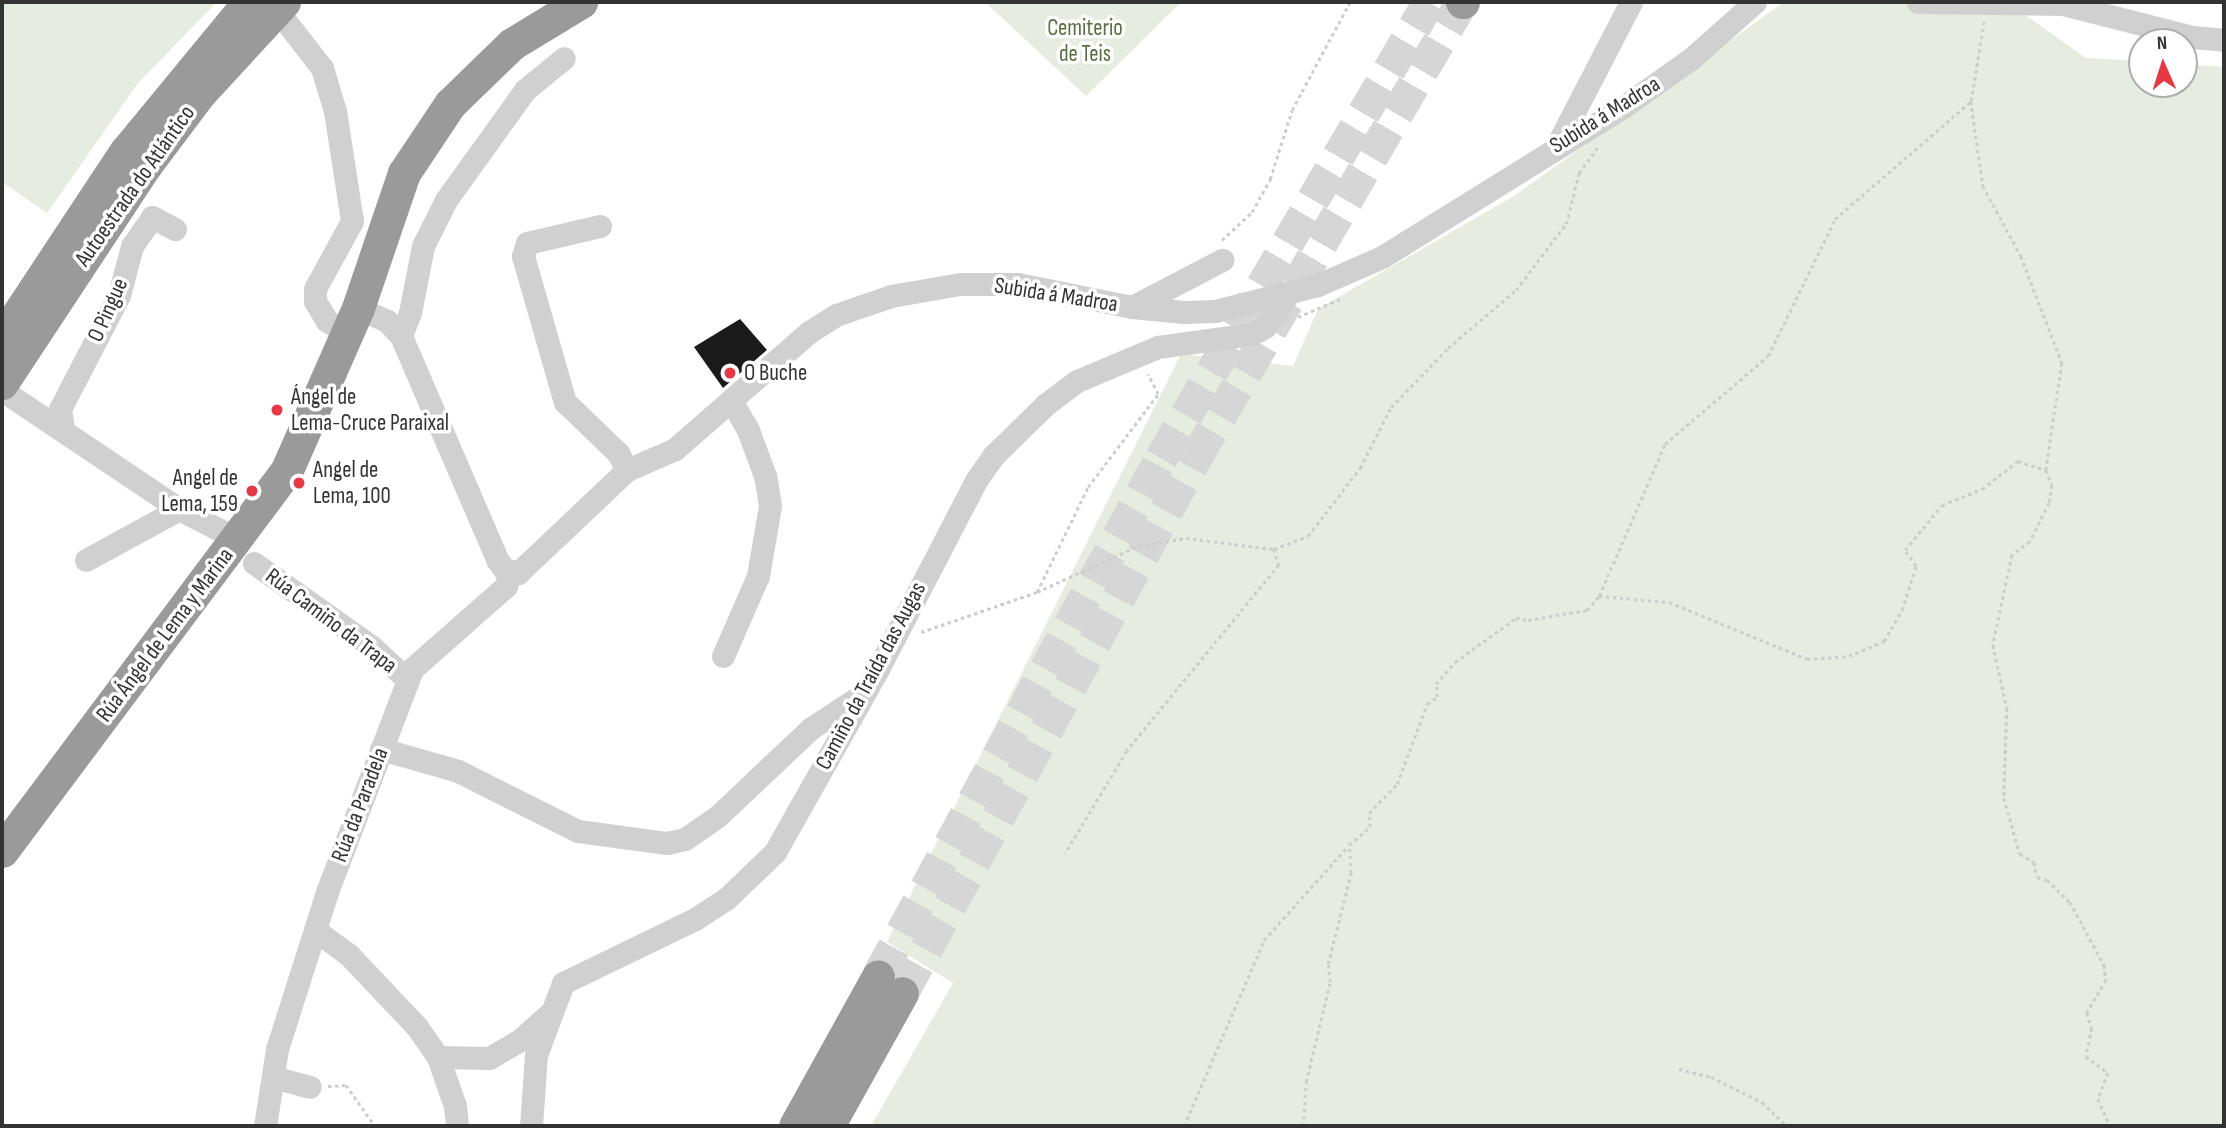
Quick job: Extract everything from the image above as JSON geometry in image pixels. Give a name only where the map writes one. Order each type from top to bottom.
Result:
[{"type":"highway","name":"Autoestrada do Atlántico","points":[[2,338],[127,151],[248,2]]},
{"type":"highway","name":"Rúa Ángel de Lema y Marina","points":[[2,852],[245,551],[286,472],[352,321],[404,173],[450,104],[512,44],[580,2]]},
{"type":"highway","name":"Autoestrada do Atlántico","points":[[2,383],[145,166],[200,93],[286,12]]},
{"type":"highway","points":[[795,1126],[890,985],[828,1126]]},
{"type":"street","points":[[1557,145],[1631,2]]},
{"type":"street","name":"Subida á Madroa","points":[[510,572],[528,567],[627,470],[675,449],[809,332],[836,315],[891,296],[960,284],[1018,284],[1132,307],[1214,311],[1287,295],[1382,257],[1661,81],[1755,2]]},
{"type":"street","points":[[1918,2],[2063,4],[2192,37],[2224,40]]},
{"type":"street","points":[[286,12],[323,68],[335,111],[352,221],[315,289],[314,301],[327,321],[387,321],[401,336],[498,561],[510,572]]},
{"type":"street","points":[[401,336],[410,313],[423,246],[446,200],[525,90],[564,58]]},
{"type":"street","name":"O Pingue","points":[[63,428],[60,409],[119,295],[132,246],[152,217],[175,229]]},
{"type":"street","points":[[600,226],[527,243],[523,256],[565,402],[618,453],[627,470]]},
{"type":"street","name":"Subida á Madroa","points":[[1132,307],[1222,260]]},
{"type":"street","name":"Camiño da Traída das Augas","points":[[531,1126],[531,1078],[549,1014],[563,983],[572,976],[695,919],[726,899],[775,852],[865,693],[961,507],[993,456],[1045,405],[1077,381],[1139,352],[1252,334],[1265,327],[1287,295]]},
{"type":"street","name":"Rúa Camiño da Trapa","points":[[2,390],[245,551],[371,646],[408,680]]},
{"type":"street","points":[[723,656],[758,576],[770,506],[765,476],[748,430],[731,400]]},
{"type":"street","points":[[86,560],[179,509]]},
{"type":"street","name":"Rúa da Paradela","points":[[265,1126],[273,1077],[315,930],[412,669],[506,586],[510,572]]},
{"type":"street","points":[[381,749],[458,771],[578,831],[667,843],[685,839],[718,816],[810,729],[865,693]]},
{"type":"street","points":[[315,930],[349,955],[417,1027],[438,1057],[455,1106],[457,1126]]},
{"type":"street","points":[[438,1057],[489,1058],[519,1041],[549,1014]]},
{"type":"street","points":[[273,1077],[310,1087]]},
{"type":"path","points":[[1222,260],[1214,253],[1226,234],[1252,212],[1269,179],[1292,110],[1350,2]]},
{"type":"path","points":[[1987,4],[1971,101],[1983,186],[2021,256],[2062,363],[2046,470],[2052,485],[2049,503],[2030,542],[2012,555],[1993,645],[2007,708],[2004,798],[2020,854],[2034,862],[2036,877],[2047,880],[2070,902],[2104,965],[2106,980],[2087,1013],[2092,1028],[2086,1056],[2108,1073],[2098,1099],[2109,1126]]},
{"type":"path","points":[[1184,1126],[1264,940],[1349,845],[1370,827],[1369,813],[1397,784],[1427,705],[1437,697],[1436,684],[1455,662],[1516,618],[1587,610],[1599,596],[1665,444],[1768,356],[1835,219],[1971,101]]},
{"type":"path","points":[[892,642],[1037,592],[1138,546],[1186,538],[1274,549],[1308,536],[1360,468],[1391,407],[1448,348],[1516,290],[1566,224],[1579,173],[1602,142]]},
{"type":"path","points":[[1037,592],[1088,487],[1158,394],[1139,352]]},
{"type":"path","points":[[1599,596],[1670,602],[1807,659],[1849,656],[1884,641],[1902,610],[1916,566],[1905,550],[1942,505],[1982,489],[2018,461],[2046,470]]},
{"type":"path","points":[[1065,854],[1127,751],[1279,565],[1274,549]]},
{"type":"path","points":[[1303,1126],[1306,1082],[1350,873],[1349,845]]},
{"type":"path","points":[[1679,1069],[1711,1077],[1762,1102],[1787,1126]]},
{"type":"path","points":[[346,1086],[375,1126]]},
{"type":"green space","points":[[2,2],[217,2],[138,83],[47,213],[2,182]]},
{"type":"green space","name":"Cemiterio de Teis","points":[[985,2],[1181,2],[1086,96]]},
{"type":"green space","points":[[1784,2],[2007,2],[2086,58],[2128,60],[2128,98],[2198,98],[2198,65],[2224,67],[2224,1126],[871,1126],[953,983],[887,942],[1181,354],[1293,366],[1318,309],[1514,196]]},
{"type":"building","name":"O Buche","points":[[740,319],[767,350],[723,388],[694,347]]},
{"type":"tunnel","points":[[878,976],[1161,458],[1429,2]]},
{"type":"tunnel","points":[[902,993],[1195,459],[1462,2]]},
{"type":"place","name":"O Buche","points":[[730,373]]},
{"type":"place","name":"Ángel de Lema-Cruce Paraixal","points":[[277,410]]},
{"type":"place","name":"Angel de Lema, 100","points":[[299,483]]},
{"type":"place","name":"Angel de Lema, 159","points":[[252,491]]}]
